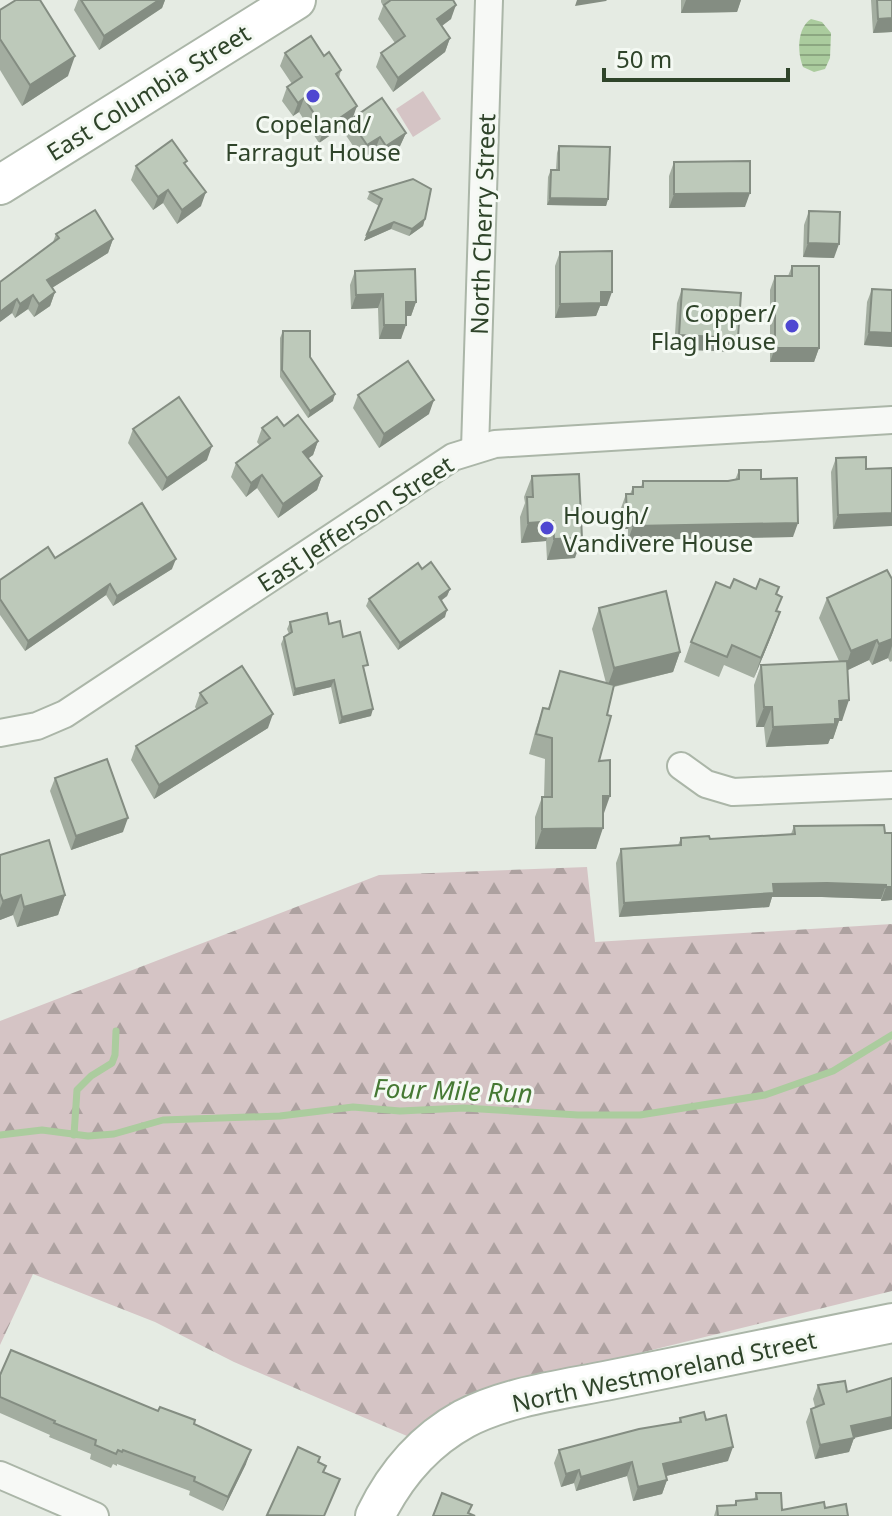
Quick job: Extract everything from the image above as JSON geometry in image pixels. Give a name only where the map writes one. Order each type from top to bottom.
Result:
[{"type":"street","name":"East Columbia Street","points":[[0,185],[296,0]]},
{"type":"street","name":"North Cherry Street","points":[[475,449],[489,0]]},
{"type":"street","name":"East Jefferson Street","points":[[0,733],[37,726],[65,714],[453,457],[475,449],[495,444],[892,420]]},
{"type":"street","points":[[681,766],[706,784],[733,792],[892,785]]},
{"type":"street","name":"North Westmoreland Street","points":[[375,1516],[403,1469],[441,1434],[480,1412],[542,1394],[892,1323]]},
{"type":"street","points":[[0,1475],[95,1516]]},
{"type":"green space","points":[[423,91],[441,119],[413,137],[396,109]]},
{"type":"green space","points":[[587,867],[595,942],[892,924],[892,1291],[481,1392],[448,1405],[407,1436],[234,1362],[155,1322],[33,1274],[0,1345],[0,1021],[379,875]]},
{"type":"shaded area","points":[[811,19],[822,22],[831,33],[830,58],[825,69],[814,72],[803,67],[799,48],[803,28]]},
{"type":"building","points":[[16,0],[40,0],[75,56],[30,85],[0,39],[0,10]]},
{"type":"building","points":[[81,0],[159,0],[104,36]]},
{"type":"building","points":[[391,0],[453,0],[456,5],[437,19],[450,38],[398,78],[381,53],[405,36],[384,5]]},
{"type":"building","points":[[877,0],[892,0],[892,18],[878,19]]},
{"type":"building","name":"Copeland/ Farragut House","points":[[311,36],[324,56],[329,52],[341,70],[336,74],[357,106],[324,129],[304,98],[298,103],[287,87],[302,77],[285,53]]},
{"type":"building","points":[[382,98],[406,133],[386,146],[380,137],[367,145],[350,120]]},
{"type":"building","points":[[172,140],[187,161],[184,163],[206,192],[182,210],[168,190],[158,197],[136,166]]},
{"type":"building","points":[[559,146],[610,147],[608,199],[550,198],[551,170],[559,170]]},
{"type":"building","points":[[750,161],[750,193],[674,194],[674,162]]},
{"type":"building","points":[[413,179],[431,189],[425,219],[412,229],[394,222],[367,234],[382,199],[370,192]]},
{"type":"building","points":[[95,210],[113,239],[47,280],[55,292],[39,304],[33,295],[20,304],[17,299],[0,312],[0,282],[59,238],[56,234]]},
{"type":"building","points":[[809,211],[840,212],[839,244],[808,243]]},
{"type":"building","points":[[612,251],[612,292],[601,292],[601,303],[560,304],[560,252]]},
{"type":"building","name":"Copper/ Flag House","points":[[792,266],[819,266],[819,348],[775,348],[775,276],[792,276]]},
{"type":"building","points":[[415,269],[416,302],[406,302],[406,325],[384,325],[383,294],[356,295],[355,271]]},
{"type":"building","points":[[682,289],[741,293],[738,338],[679,335]]},
{"type":"building","points":[[872,289],[892,290],[892,333],[869,332]]},
{"type":"building","points":[[283,331],[310,331],[310,357],[335,394],[310,411],[282,370]]},
{"type":"building","points":[[408,361],[434,400],[384,434],[358,395]]},
{"type":"building","points":[[179,397],[212,446],[167,478],[133,429]]},
{"type":"building","points":[[298,415],[318,441],[303,452],[322,476],[283,504],[262,475],[251,483],[236,463],[270,438],[262,428],[277,417],[284,426]]},
{"type":"building","points":[[866,457],[866,469],[892,468],[892,513],[838,515],[836,458]]},
{"type":"building","points":[[739,470],[761,470],[761,479],[797,478],[798,523],[633,526],[633,515],[627,515],[626,494],[633,494],[633,487],[643,487],[643,481],[728,481],[739,479]]},
{"type":"building","points":[[579,474],[582,538],[554,539],[553,521],[528,523],[527,497],[533,497],[532,476]]},
{"type":"building","points":[[142,503],[176,559],[117,596],[110,584],[28,641],[0,599],[0,580],[48,547],[55,558]]},
{"type":"building","points":[[431,562],[450,589],[439,597],[447,610],[400,643],[369,599],[418,563],[422,569]]},
{"type":"building","points":[[887,570],[892,579],[892,639],[879,644],[877,640],[851,651],[827,598]]},
{"type":"building","points":[[734,579],[756,589],[760,579],[779,587],[776,594],[782,597],[776,611],[780,612],[761,658],[732,645],[727,657],[691,642],[716,582],[730,588]]},
{"type":"building","points":[[666,591],[680,652],[614,668],[599,608]]},
{"type":"building","points":[[327,613],[329,624],[340,621],[343,637],[360,632],[368,665],[363,666],[373,709],[342,717],[334,680],[295,689],[284,637],[292,632],[290,622]]},
{"type":"building","points":[[847,661],[849,700],[839,701],[840,719],[835,719],[835,724],[773,727],[772,707],[764,707],[761,665]]},
{"type":"building","points":[[242,666],[273,714],[159,785],[136,746],[207,703],[200,693]]},
{"type":"building","points":[[560,671],[614,685],[607,715],[611,716],[599,761],[610,760],[610,796],[603,796],[603,828],[542,829],[542,797],[552,797],[552,738],[536,734],[543,708],[549,709]]},
{"type":"building","points":[[107,759],[128,818],[76,836],[55,778]]},
{"type":"building","points":[[884,825],[885,833],[892,833],[892,887],[773,884],[774,893],[624,903],[621,849],[681,845],[681,838],[795,834],[794,826]]},
{"type":"building","points":[[49,840],[65,895],[24,907],[21,895],[3,901],[0,893],[0,855]]},
{"type":"building","points":[[11,1350],[158,1411],[160,1407],[195,1420],[194,1424],[251,1450],[228,1497],[194,1481],[195,1477],[123,1450],[118,1450],[116,1454],[95,1445],[96,1440],[0,1397],[0,1375]]},
{"type":"building","points":[[892,1378],[892,1417],[851,1426],[854,1438],[820,1445],[811,1409],[824,1404],[818,1385],[845,1381],[847,1392]]},
{"type":"building","points":[[704,1412],[706,1420],[726,1415],[733,1447],[663,1464],[667,1480],[638,1487],[632,1462],[581,1477],[579,1470],[566,1474],[559,1450],[639,1429],[681,1422],[680,1418]]},
{"type":"building","points":[[298,1447],[320,1457],[318,1462],[326,1466],[323,1472],[340,1479],[324,1516],[267,1515]]},
{"type":"building","points":[[442,1493],[472,1505],[468,1513],[475,1516],[433,1516]]},
{"type":"building","points":[[756,1493],[781,1493],[782,1510],[824,1502],[825,1508],[846,1504],[848,1516],[718,1516],[717,1506],[757,1499]]},
{"type":"waterway","points":[[74,1135],[77,1090],[91,1076],[112,1063],[116,1031]]},
{"type":"waterway","name":"Four Mile Run","points":[[0,1135],[42,1130],[88,1136],[114,1134],[163,1120],[280,1116],[353,1107],[400,1111],[464,1108],[578,1115],[640,1115],[765,1095],[833,1071],[892,1035]]},
{"type":"place","name":"Copeland/ Farragut House","points":[[313,96]]},
{"type":"place","name":"Copper/ Flag House","points":[[792,326]]},
{"type":"place","name":"Hough/ Vandivere House","points":[[547,528]]}]
